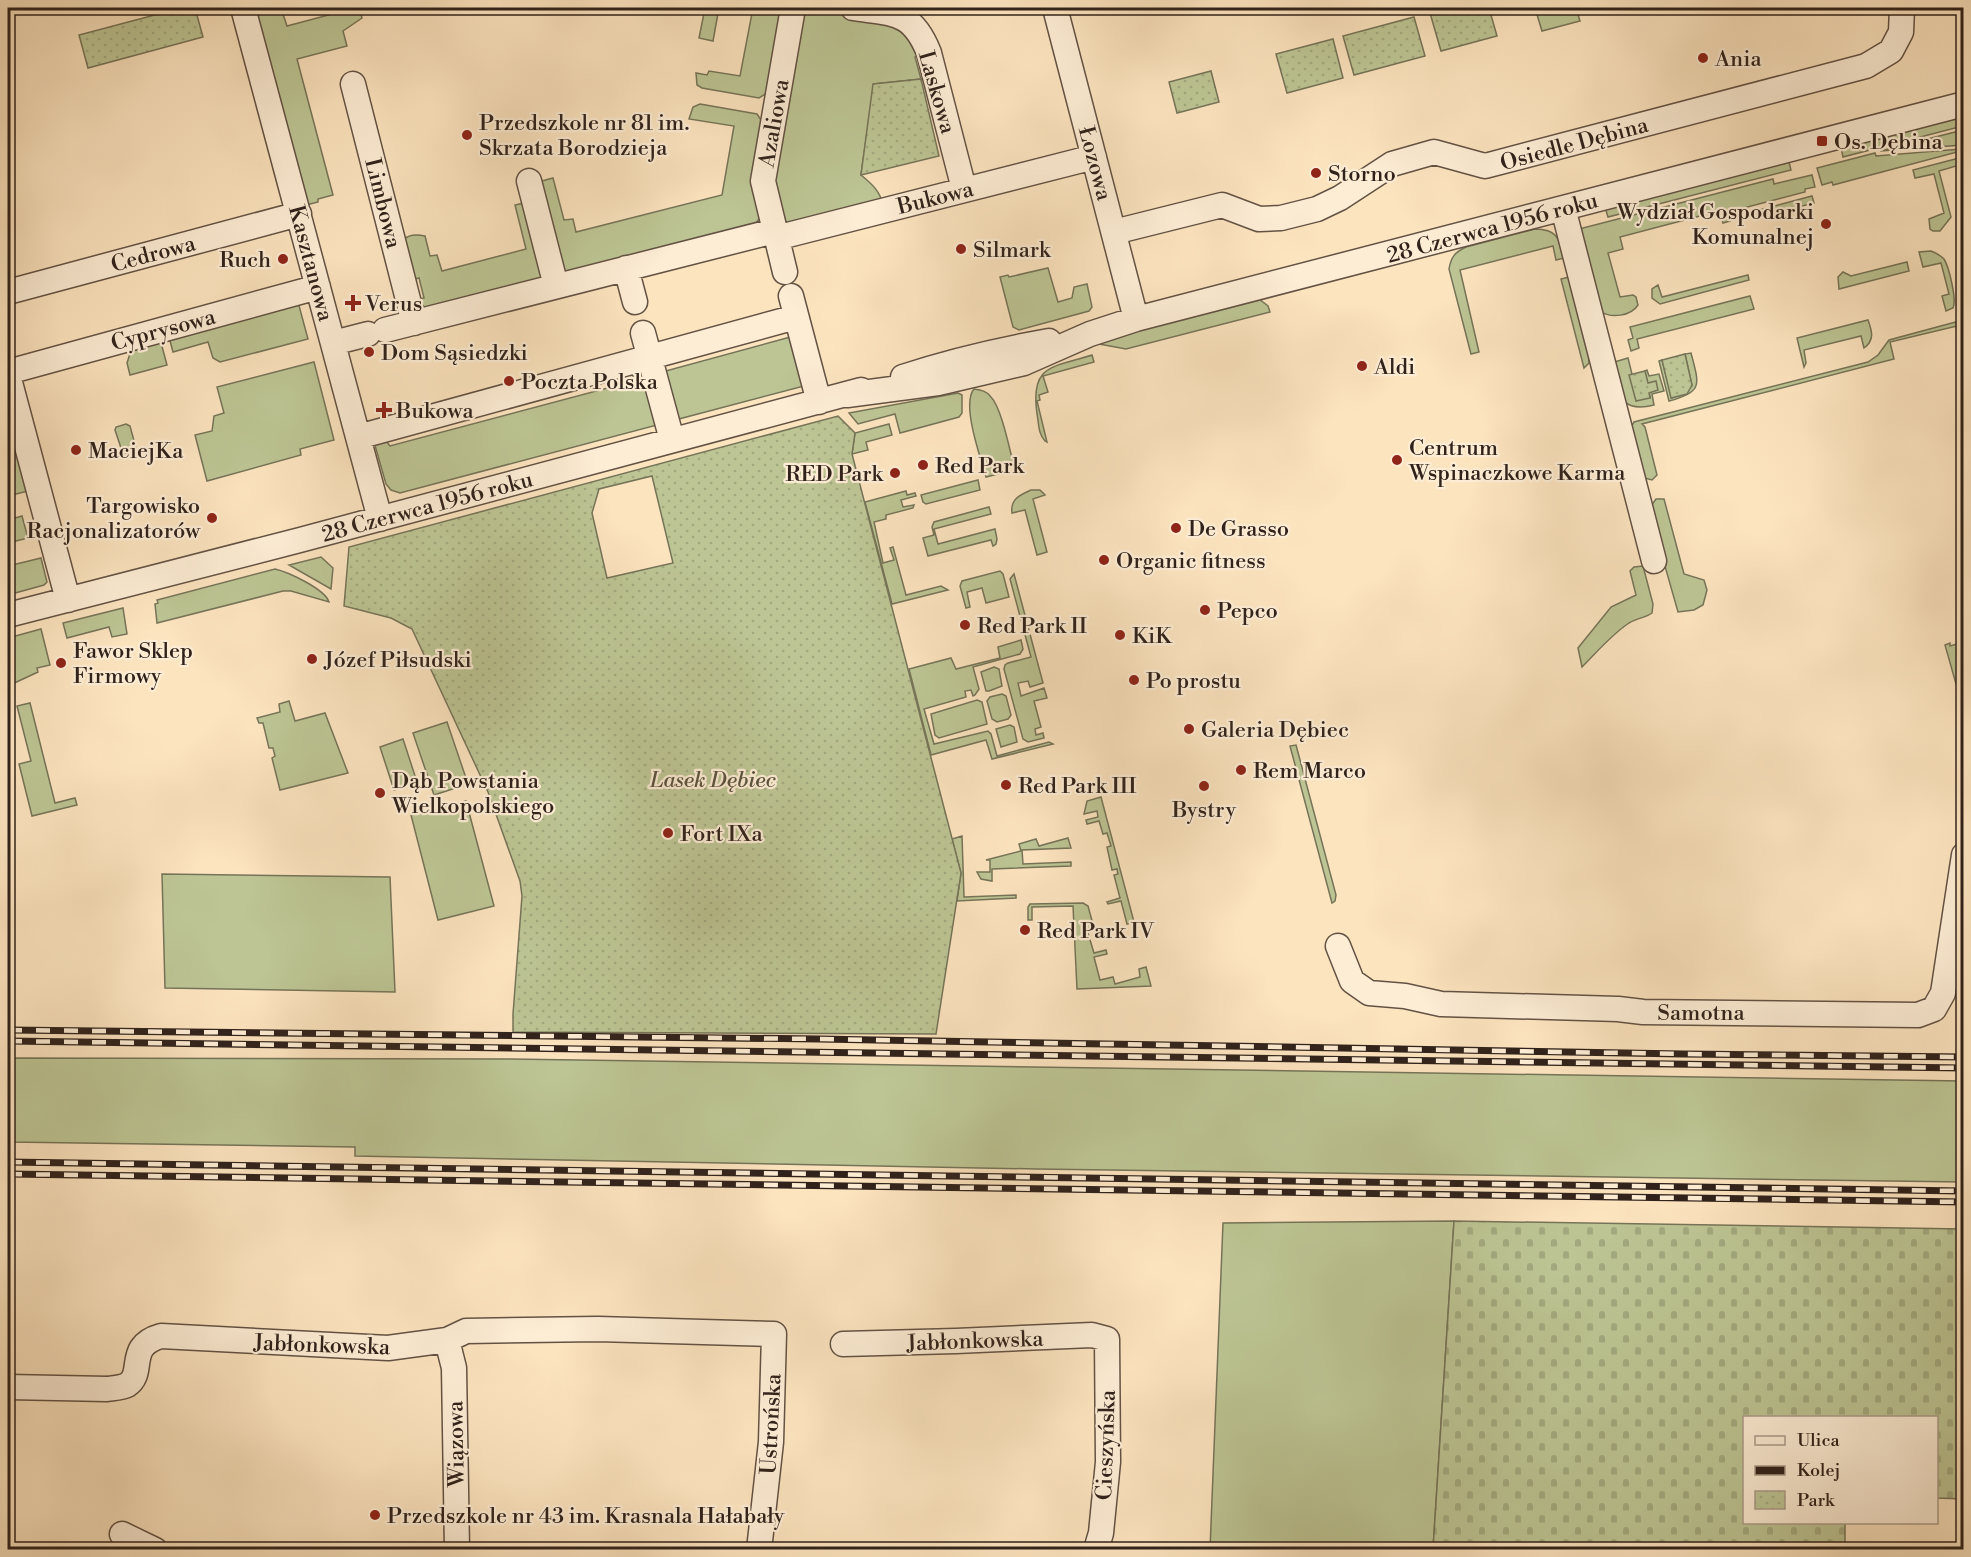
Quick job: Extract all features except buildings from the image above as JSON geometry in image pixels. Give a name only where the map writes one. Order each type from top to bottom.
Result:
[{"type":"street","name":"Kasztanowa","points":[[243,8],[380,519]]},
{"type":"street","name":"Azaliowa","points":[[785,272],[763,181],[793,8]]},
{"type":"street","name":"Laskowa","points":[[853,8],[900,15],[920,34],[929,53],[964,189]]},
{"type":"street","name":"Łozowa","points":[[1055,8],[1136,319]]},
{"type":"street","name":"Osiedle Dębina","points":[[1114,232],[1222,206],[1259,219],[1281,218],[1317,209],[1340,198],[1392,164],[1434,152],[1485,166],[1866,66],[1891,51],[1901,32],[1902,8]]},
{"type":"street","name":"Limbowa","points":[[353,84],[414,323]]},
{"type":"street","name":"28 Czerwca 1956 roku","points":[[8,615],[846,395],[938,383],[1024,363],[1090,334],[1136,319],[1964,104]]},
{"type":"street","name":"Bukowa","points":[[333,343],[626,268],[1094,157]]},
{"type":"street","points":[[529,181],[556,286]]},
{"type":"street","points":[[1563,208],[1654,561]]},
{"type":"street","name":"Cedrowa","points":[[8,292],[298,214]]},
{"type":"street","points":[[626,268],[635,302]]},
{"type":"street","name":"Cyprysowa","points":[[8,374],[318,287]]},
{"type":"street","points":[[358,437],[649,357],[794,306],[819,402]]},
{"type":"street","points":[[643,333],[672,441]]},
{"type":"street","points":[[8,374],[68,600]]},
{"type":"street","name":"Samotna","points":[[1338,946],[1352,981],[1369,993],[1405,996],[1441,1004],[1618,1009],[1643,1012],[1918,1015],[1934,1009],[1942,993],[1964,855]]},
{"type":"street","name":"Jabłonkowska","points":[[8,1387],[107,1389],[122,1387],[129,1383],[133,1376],[142,1345],[150,1339],[161,1336],[388,1348],[447,1340],[466,1331],[587,1329],[774,1334]]},
{"type":"street","name":"Ustrońska","points":[[759,1550],[771,1442],[774,1334]]},
{"type":"street","name":"Jabłonkowska","points":[[843,1344],[1092,1335],[1107,1339]]},
{"type":"street","name":"Cieszyńska","points":[[1096,1550],[1101,1533],[1108,1462],[1107,1339]]},
{"type":"street","name":"Wiązowa","points":[[447,1340],[454,1368],[457,1550]]},
{"type":"street","points":[[122,1534],[155,1550]]},
{"type":"green space","points":[[181,8],[195,8],[203,37],[88,68],[79,35]]},
{"type":"green space","points":[[253,8],[281,8],[287,26],[336,13],[335,8],[359,8],[362,18],[343,31],[347,46],[297,59],[333,195],[318,199],[318,202],[306,205]]},
{"type":"green space","points":[[705,8],[719,8],[713,41],[699,38]]},
{"type":"green space","points":[[753,8],[785,8],[770,91],[759,98],[702,88],[697,85],[696,73],[707,75],[709,71],[740,76]]},
{"type":"green space","points":[[797,8],[812,8],[899,21],[925,54],[915,57],[921,79],[874,84],[861,175],[875,188],[883,205],[777,232],[768,181]]},
{"type":"green space","points":[[1449,8],[1489,8],[1497,36],[1441,51],[1430,13]]},
{"type":"green space","points":[[1535,8],[1576,8],[1580,21],[1542,31]]},
{"type":"green space","points":[[1414,17],[1425,56],[1354,75],[1343,36]]},
{"type":"green space","points":[[1333,39],[1343,78],[1287,93],[1276,54]]},
{"type":"green space","points":[[1211,71],[1219,102],[1177,113],[1169,82]]},
{"type":"green space","points":[[921,79],[939,156],[861,175],[873,84]]},
{"type":"green space","points":[[700,104],[757,114],[763,123],[761,216],[754,226],[569,273],[560,267],[538,182],[553,178],[564,220],[573,219],[576,232],[722,195],[734,126],[689,119],[693,107]]},
{"type":"green space","points":[[1963,114],[1963,126],[1843,157],[1841,148]]},
{"type":"green space","points":[[1963,130],[1963,145],[1880,151]]},
{"type":"green space","points":[[1961,149],[1961,151],[1833,185],[1832,182],[1822,185],[1817,168],[1875,153],[1876,156]]},
{"type":"green space","points":[[1963,157],[1963,164],[1939,171],[1951,217],[1940,231],[1933,231],[1930,229],[1929,219],[1944,213],[1934,174],[1915,178],[1913,170]]},
{"type":"green space","points":[[1789,162],[1791,170],[1608,217],[1605,207]]},
{"type":"green space","points":[[1812,175],[1815,187],[1805,189],[1805,192],[1728,212],[1730,221],[1723,223],[1719,211],[1620,237],[1623,249],[1608,253],[1620,297],[1633,295],[1638,305],[1631,312],[1615,316],[1600,311],[1579,229],[1773,179],[1774,184]]},
{"type":"green space","points":[[1812,196],[1814,203],[1756,218],[1755,211]]},
{"type":"green space","points":[[524,203],[548,276],[428,309],[416,300],[424,298],[419,278],[410,280],[401,242],[406,237],[425,236],[430,256],[437,255],[442,271],[526,249],[515,205]]},
{"type":"green space","points":[[1535,229],[1548,231],[1556,236],[1564,258],[1556,260],[1553,246],[1460,270],[1479,352],[1471,354],[1449,269],[1452,258],[1466,247]]},
{"type":"green space","points":[[1931,251],[1944,259],[1950,276],[1954,304],[1953,308],[1946,311],[1942,296],[1949,294],[1941,263],[1923,267],[1919,252]]},
{"type":"green space","points":[[1907,262],[1909,271],[1839,289],[1838,277],[1843,272],[1851,276]]},
{"type":"green space","points":[[1048,268],[1058,302],[1072,298],[1074,287],[1087,284],[1092,307],[1089,311],[1019,330],[1013,327],[1000,277]]},
{"type":"green space","points":[[1748,275],[1749,280],[1660,304],[1652,298],[1652,289],[1658,285],[1662,297]]},
{"type":"green space","points":[[1569,277],[1589,355],[1589,363],[1584,368],[1561,279]]},
{"type":"green space","points":[[1750,296],[1754,309],[1637,339],[1639,348],[1631,351],[1628,340],[1633,338],[1630,327]]},
{"type":"green space","points":[[1259,299],[1268,306],[1270,312],[1126,349],[1099,344],[1153,325]]},
{"type":"green space","points":[[298,302],[308,339],[220,362],[213,358],[208,342],[173,352],[169,337]]},
{"type":"green space","points":[[1868,320],[1871,339],[1864,348],[1861,336],[1804,350],[1806,363],[1804,367],[1797,338]]},
{"type":"green space","points":[[1963,320],[1956,324],[1957,326],[1890,342],[1894,359],[1642,424],[1645,427],[1657,475],[1652,480],[1644,478],[1631,427],[1634,422],[1868,362],[1878,355],[1889,340]]},
{"type":"green space","points":[[794,336],[804,386],[675,420],[662,372]]},
{"type":"green space","points":[[160,339],[167,365],[130,375],[127,363],[132,347]]},
{"type":"green space","points":[[1691,353],[1696,372],[1696,385],[1688,394],[1669,401],[1659,361],[1662,360],[1672,398],[1692,386],[1685,354]]},
{"type":"green space","points":[[1685,354],[1692,385],[1687,394],[1671,398],[1662,360]]},
{"type":"green space","points":[[1092,355],[1094,362],[1043,376],[1048,392],[1039,395],[1040,400],[1037,401],[1047,442],[1045,441],[1039,428],[1036,398],[1037,386],[1041,377],[1055,366]]},
{"type":"green space","points":[[1628,358],[1632,374],[1630,375],[1650,397],[1645,371],[1647,370],[1649,376],[1659,374],[1664,391],[1652,394],[1654,405],[1633,406],[1622,398],[1611,363]]},
{"type":"green space","points":[[314,362],[334,440],[300,449],[301,455],[207,481],[195,435],[212,431],[214,416],[224,413],[217,387]]},
{"type":"green space","points":[[631,368],[643,369],[657,425],[400,493],[391,490],[386,484],[374,442],[382,436],[390,446],[634,381]]},
{"type":"green space","points":[[1645,371],[1648,383],[1656,381],[1658,390],[1649,393],[1650,398],[1636,401],[1629,375]]},
{"type":"green space","points":[[974,389],[986,392],[995,402],[1013,462],[1000,465],[1002,473],[986,477],[971,419],[971,396]]},
{"type":"green space","points":[[958,393],[962,395],[962,413],[959,417],[900,433],[895,414],[858,424],[849,413]]},
{"type":"green space","name":"Lasek Dębiec","points":[[838,416],[855,433],[852,454],[961,873],[936,1034],[513,1032],[522,896],[520,881],[488,792],[412,629],[391,618],[344,606],[349,547]],"holes":[[[652,476],[673,563],[607,578],[592,513],[599,489]]]},
{"type":"green space","points":[[126,424],[130,426],[136,448],[134,451],[123,454],[115,430],[116,427]]},
{"type":"green space","points":[[889,424],[892,435],[866,442],[868,450],[852,454],[855,433]]},
{"type":"green space","points":[[8,437],[15,445],[28,491],[8,496]]},
{"type":"green space","points":[[978,480],[980,490],[926,504],[923,502],[921,495]]},
{"type":"green space","points":[[1031,490],[1040,490],[1045,495],[1033,499],[1047,552],[1037,555],[1025,510],[1012,513],[1014,501]]},
{"type":"green space","points":[[906,491],[907,495],[915,493],[916,496],[901,500],[903,507],[914,505],[913,508],[886,515],[886,519],[874,522],[883,563],[894,560],[890,548],[893,547],[906,595],[941,586],[948,590],[892,604],[865,502]]},
{"type":"green space","points":[[1656,499],[1664,499],[1684,574],[1704,580],[1707,590],[1703,605],[1694,610],[1678,612],[1651,517],[1651,506]]},
{"type":"green space","points":[[989,507],[991,514],[934,529],[938,544],[995,529],[996,544],[993,546],[991,540],[928,556],[923,538],[934,535],[932,527],[934,522]]},
{"type":"green space","points":[[22,516],[28,538],[8,543],[8,520]]},
{"type":"green space","points":[[321,557],[333,568],[331,589],[289,565]]},
{"type":"green space","points":[[41,558],[47,582],[44,585],[8,595],[8,566]]},
{"type":"green space","points":[[1643,566],[1653,604],[1652,613],[1622,628],[1582,667],[1578,648],[1611,607],[1636,595],[1630,571],[1634,567]]},
{"type":"green space","points":[[275,569],[297,577],[314,587],[329,602],[291,591],[283,591],[157,623],[155,604],[158,603],[157,600]]},
{"type":"green space","points":[[1000,571],[1003,574],[1009,597],[986,603],[982,588],[967,592],[970,607],[966,608],[960,586],[962,581]]},
{"type":"green space","points":[[1014,574],[1043,683],[1030,687],[1028,681],[1018,683],[1021,696],[1044,688],[1047,698],[1034,701],[1041,727],[1035,729],[1036,735],[1043,733],[1044,738],[1028,742],[1023,739],[1004,669],[1008,663],[1031,657],[1010,579]]},
{"type":"green space","points":[[123,608],[127,634],[112,637],[109,627],[67,638],[63,623]]},
{"type":"green space","points":[[41,629],[50,665],[37,668],[38,672],[8,686],[8,638]]},
{"type":"green space","points":[[1021,640],[1023,649],[1020,654],[973,667],[979,689],[975,695],[973,696],[971,690],[965,691],[966,697],[924,709],[934,744],[988,731],[991,734],[997,756],[1049,742],[1053,744],[992,759],[986,740],[931,755],[909,669],[951,658],[956,669],[1000,658],[998,647]]},
{"type":"green space","points":[[1950,643],[1950,646],[1960,643],[1963,645],[1962,683],[1956,684],[1945,645]]},
{"type":"green space","points":[[994,667],[999,669],[1002,686],[986,691],[981,672]]},
{"type":"green space","points":[[1002,694],[1006,696],[1011,715],[1008,719],[997,722],[992,719],[987,701],[990,697]]},
{"type":"green space","points":[[977,700],[982,702],[987,724],[939,738],[935,735],[931,714]]},
{"type":"green space","points":[[289,701],[295,721],[325,713],[348,773],[280,790],[272,758],[275,756],[273,748],[269,748],[263,723],[259,723],[257,718],[280,712],[279,704]]},
{"type":"green space","points":[[30,703],[55,803],[75,798],[77,805],[32,816],[19,764],[31,761],[17,706]]},
{"type":"green space","points":[[447,722],[468,784],[434,795],[413,733]]},
{"type":"green space","points":[[1010,725],[1014,727],[1017,742],[1001,747],[996,729]]},
{"type":"green space","points":[[403,739],[417,782],[394,790],[380,747]]},
{"type":"green space","points":[[1296,745],[1336,895],[1332,903],[1290,746]]},
{"type":"green space","points":[[1101,797],[1134,922],[1127,924],[1121,901],[1108,904],[1107,902],[1120,898],[1114,875],[1118,874],[1117,869],[1112,870],[1107,847],[1111,846],[1107,833],[1103,834],[1099,821],[1087,824],[1086,820],[1098,817],[1097,811],[1084,814],[1087,801]]},
{"type":"green space","points":[[466,801],[494,906],[438,920],[411,815]]},
{"type":"green space","points":[[962,836],[964,897],[1016,895],[1016,898],[957,901],[961,873],[952,839]]},
{"type":"green space","points":[[1068,838],[1071,848],[1022,850],[1023,864],[1071,862],[1071,866],[992,869],[992,881],[981,879],[977,872],[990,872],[990,860],[986,860],[1021,851],[1019,844],[1036,839],[1039,846]]},
{"type":"green space","points":[[162,874],[390,877],[395,992],[165,988]]},
{"type":"green space","points":[[1083,903],[1088,906],[1094,928],[1087,930],[1094,953],[1106,950],[1107,954],[1094,957],[1100,980],[1113,977],[1115,984],[1140,977],[1139,969],[1146,967],[1151,986],[1077,989],[1073,906],[1032,907],[1032,920],[1028,920],[1028,907],[1030,904]]},
{"type":"green space","points":[[8,1058],[510,1059],[1963,1081],[1963,1182],[1036,1169],[355,1156],[355,1147],[8,1142]]},
{"type":"green space","points":[[1454,1221],[1433,1549],[1210,1550],[1223,1223]]},
{"type":"green space","points":[[1454,1221],[1963,1229],[1963,1499],[1938,1498],[1938,1416],[1743,1416],[1743,1524],[1845,1524],[1845,1549],[1433,1549]]},
{"type":"railway","points":[[8,1030],[819,1039],[1964,1057]]},
{"type":"railway","points":[[8,1041],[1964,1068]]},
{"type":"railway","points":[[8,1162],[1964,1191]]},
{"type":"railway","points":[[8,1174],[1964,1202]]},
{"type":"place","name":"Ania","points":[[1703,58]]},
{"type":"place","name":"Przedszkole nr 81 im. Skrzata Borodzieja","points":[[467,135]]},
{"type":"place","name":"Os. Dębina","points":[[1822,141]]},
{"type":"place","name":"Storno","points":[[1316,173]]},
{"type":"place","name":"Wydział Gospodarki Komunalnej","points":[[1826,224]]},
{"type":"place","name":"Silmark","points":[[961,249]]},
{"type":"place","name":"Ruch","points":[[283,259]]},
{"type":"place","name":"Verus","points":[[353,303]]},
{"type":"place","name":"Dom Sąsiedzki","points":[[369,352]]},
{"type":"place","name":"Aldi","points":[[1362,366]]},
{"type":"place","name":"Poczta Polska","points":[[509,381]]},
{"type":"place","name":"Bukowa","points":[[384,410]]},
{"type":"place","name":"MaciejKa","points":[[76,450]]},
{"type":"place","name":"Centrum Wspinaczkowe Karma","points":[[1397,460]]},
{"type":"place","name":"Red Park","points":[[923,465]]},
{"type":"place","name":"RED Park","points":[[895,473]]},
{"type":"place","name":"Targowisko Racjonalizatorów","points":[[212,518]]},
{"type":"place","name":"De Grasso","points":[[1176,528]]},
{"type":"place","name":"Organic fitness","points":[[1104,560]]},
{"type":"place","name":"Pepco","points":[[1205,610]]},
{"type":"place","name":"Red Park II","points":[[965,625]]},
{"type":"place","name":"KiK","points":[[1120,635]]},
{"type":"place","name":"Józef Piłsudski","points":[[312,659]]},
{"type":"place","name":"Fawor Sklep Firmowy","points":[[61,663]]},
{"type":"place","name":"Po prostu","points":[[1134,680]]},
{"type":"place","name":"Galeria Dębiec","points":[[1189,729]]},
{"type":"place","name":"Rem Marco","points":[[1241,770]]},
{"type":"place","name":"Red Park III","points":[[1006,785]]},
{"type":"place","name":"Bystry","points":[[1204,786]]},
{"type":"place","name":"Dąb Powstania Wielkopolskiego","points":[[380,793]]},
{"type":"place","name":"Fort IXa","points":[[668,833]]},
{"type":"place","name":"Red Park IV","points":[[1025,930]]},
{"type":"place","name":"Przedszkole nr 43 im. Krasnala Hałabały","points":[[375,1515]]}]
